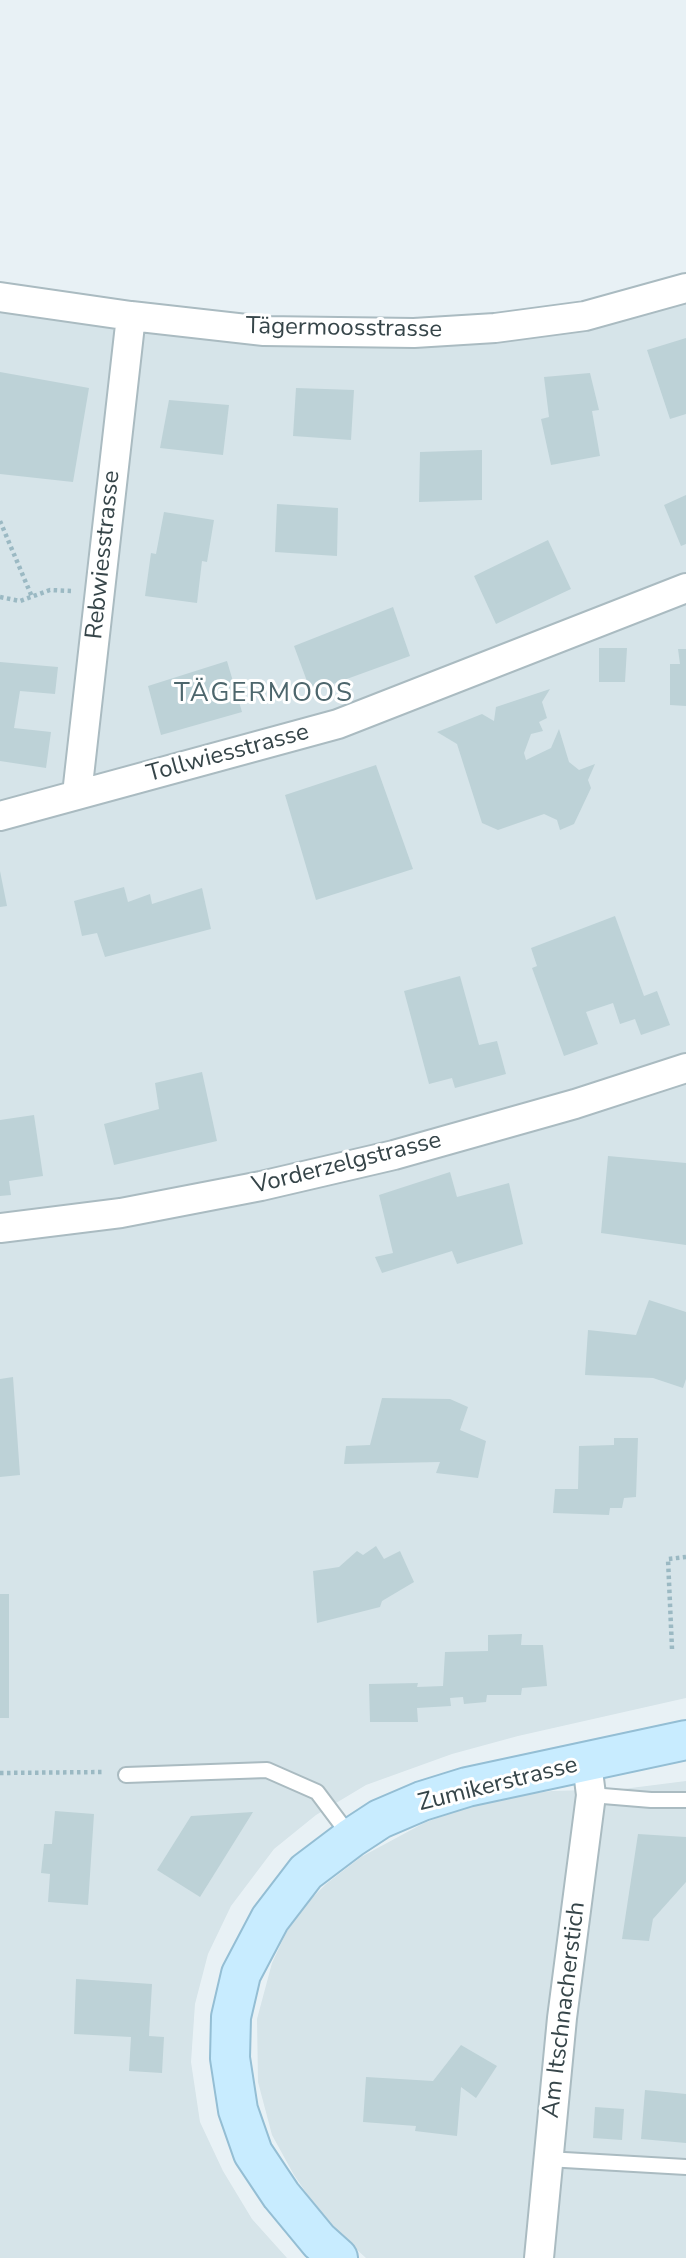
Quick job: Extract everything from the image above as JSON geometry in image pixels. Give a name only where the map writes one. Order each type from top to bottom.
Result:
[{"type":"main road","name":"Zumikerstrasse","points":[[338,2258],[319,2241],[288,2204],[253,2153],[236,2097],[230,2059],[231,2017],[241,1974],[270,1919],[306,1872],[380,1819],[422,1801],[467,1787],[589,1779],[686,1740]]},
{"type":"street","name":"Tägermoosstrasse","points":[[0,298],[264,331],[427,332],[495,328],[585,316],[686,288]]},
{"type":"street","name":"Rebwiesstrasse","points":[[77,794],[131,316]]},
{"type":"street","name":"Tollwiesstrasse","points":[[0,816],[338,724],[686,588]]},
{"type":"street","name":"Vorderzelgstrasse","points":[[0,1228],[121,1213],[261,1186],[394,1155],[523,1119],[686,1068]]},
{"type":"street","name":"Am Itschnacherstich","points":[[539,2258],[547,2159],[589,1779]]},
{"type":"lane","points":[[126,1775],[267,1770],[317,1791],[351,1838]]},
{"type":"lane","points":[[589,1779],[651,1800],[686,1800]]},
{"type":"lane","points":[[547,2159],[686,2166]]},
{"type":"path","points":[[0,521],[32,597]]},
{"type":"path","points":[[0,597],[20,601],[50,590],[99,594]]},
{"type":"path","points":[[672,1649],[668,1559],[686,1557]]},
{"type":"path","points":[[0,1773],[96,1771],[126,1775]]},
{"type":"shaded area","points":[[686,288],[686,1698],[518,1736],[452,1754],[366,1785],[316,1815],[274,1849],[231,1906],[208,1954],[195,2004],[191,2062],[200,2122],[223,2171],[252,2219],[287,2258],[0,2258],[0,297],[414,333]]},
{"type":"shaded area","points":[[686,1781],[686,2258],[366,2258],[316,2207],[294,2175],[272,2135],[258,2082],[257,2019],[272,1963],[286,1933],[304,1906],[326,1884],[361,1857],[424,1823],[466,1807],[500,1798],[552,1791],[623,1789]]},
{"type":"building","points":[[686,338],[686,414],[670,419],[647,350]]},
{"type":"building","points":[[0,372],[89,388],[73,482],[0,474]]},
{"type":"building","points":[[590,373],[599,410],[592,411],[600,456],[551,465],[541,419],[549,417],[544,377]]},
{"type":"building","points":[[296,388],[354,390],[351,440],[293,436]]},
{"type":"building","points":[[169,400],[229,405],[223,455],[160,448]]},
{"type":"building","points":[[482,450],[482,500],[419,502],[420,452]]},
{"type":"building","points":[[686,495],[686,544],[681,546],[664,505]]},
{"type":"building","points":[[277,504],[338,508],[337,556],[275,552]]},
{"type":"building","points":[[164,512],[214,520],[207,562],[202,561],[197,603],[145,596],[151,553],[156,554]]},
{"type":"building","points":[[548,540],[571,589],[496,624],[474,576]]},
{"type":"building","points":[[393,607],[410,656],[311,692],[294,646]]},
{"type":"building","points":[[599,648],[627,648],[625,682],[599,682]]},
{"type":"building","points":[[678,649],[686,649],[686,706],[670,705],[670,664],[680,664]]},
{"type":"building","points":[[227,661],[242,712],[161,735],[148,686]]},
{"type":"building","points":[[0,662],[58,667],[55,694],[20,691],[14,728],[51,732],[46,768],[0,761]]},
{"type":"building","points":[[550,689],[542,702],[547,718],[539,722],[543,731],[531,734],[524,753],[526,760],[551,748],[559,729],[569,762],[579,770],[595,764],[588,780],[591,788],[574,824],[560,830],[557,820],[544,814],[498,830],[482,823],[457,744],[437,732],[482,714],[494,721],[496,707]]},
{"type":"building","points":[[376,765],[413,869],[316,900],[285,795]]},
{"type":"building","points":[[0,871],[7,906],[0,907]]},
{"type":"building","points":[[124,887],[128,902],[150,894],[152,904],[202,888],[211,929],[105,957],[97,933],[82,936],[74,901]]},
{"type":"building","points":[[615,916],[644,996],[657,991],[670,1025],[641,1035],[635,1019],[620,1024],[613,1003],[586,1012],[598,1044],[564,1056],[532,968],[537,966],[531,948]]},
{"type":"building","points":[[460,976],[479,1045],[497,1041],[506,1074],[455,1088],[452,1078],[429,1084],[404,991]]},
{"type":"building","points":[[202,1072],[217,1141],[114,1165],[104,1124],[159,1109],[155,1083]]},
{"type":"building","points":[[34,1115],[43,1176],[9,1181],[11,1195],[0,1196],[0,1120]]},
{"type":"building","points":[[608,1156],[686,1163],[686,1245],[601,1233]]},
{"type":"building","points":[[450,1172],[457,1197],[509,1183],[523,1244],[457,1264],[452,1251],[382,1273],[375,1257],[393,1253],[379,1195]]},
{"type":"building","points":[[649,1300],[686,1312],[686,1379],[683,1388],[653,1378],[585,1375],[588,1330],[636,1335]]},
{"type":"building","points":[[13,1377],[20,1475],[0,1477],[0,1379]]},
{"type":"building","points":[[382,1398],[450,1399],[468,1407],[460,1430],[486,1441],[478,1478],[436,1473],[440,1462],[344,1464],[346,1446],[370,1445]]},
{"type":"building","points":[[614,1438],[638,1438],[636,1497],[624,1498],[622,1508],[610,1508],[609,1515],[553,1513],[555,1489],[578,1489],[579,1446],[614,1445]]},
{"type":"building","points":[[376,1546],[384,1559],[400,1551],[414,1582],[382,1601],[380,1607],[317,1623],[313,1571],[339,1567],[357,1551],[363,1555]]},
{"type":"building","points":[[0,1594],[9,1594],[9,1718],[0,1718]]},
{"type":"building","points":[[522,1634],[521,1645],[543,1645],[547,1686],[522,1688],[521,1695],[487,1695],[486,1702],[464,1704],[463,1697],[450,1698],[451,1706],[417,1708],[418,1722],[370,1722],[369,1684],[418,1683],[417,1687],[443,1686],[445,1652],[488,1651],[488,1635]]},
{"type":"building","points":[[55,1811],[94,1814],[88,1905],[48,1902],[50,1874],[41,1873],[44,1844],[52,1844]]},
{"type":"building","points":[[253,1812],[200,1897],[157,1870],[191,1816]]},
{"type":"building","points":[[638,1834],[686,1837],[686,1882],[653,1919],[649,1941],[622,1939]]},
{"type":"building","points":[[76,1979],[152,1984],[149,2036],[164,2037],[162,2073],[129,2071],[131,2037],[74,2034]]},
{"type":"building","points":[[461,2045],[497,2066],[476,2098],[461,2087],[457,2136],[415,2131],[416,2126],[363,2122],[366,2077],[433,2081]]},
{"type":"building","points":[[645,2090],[686,2094],[686,2143],[641,2139]]},
{"type":"building","points":[[595,2107],[624,2109],[622,2140],[593,2138]]},
{"type":"district","name":"TÄGERMOOS","points":[[264,695]]}]
